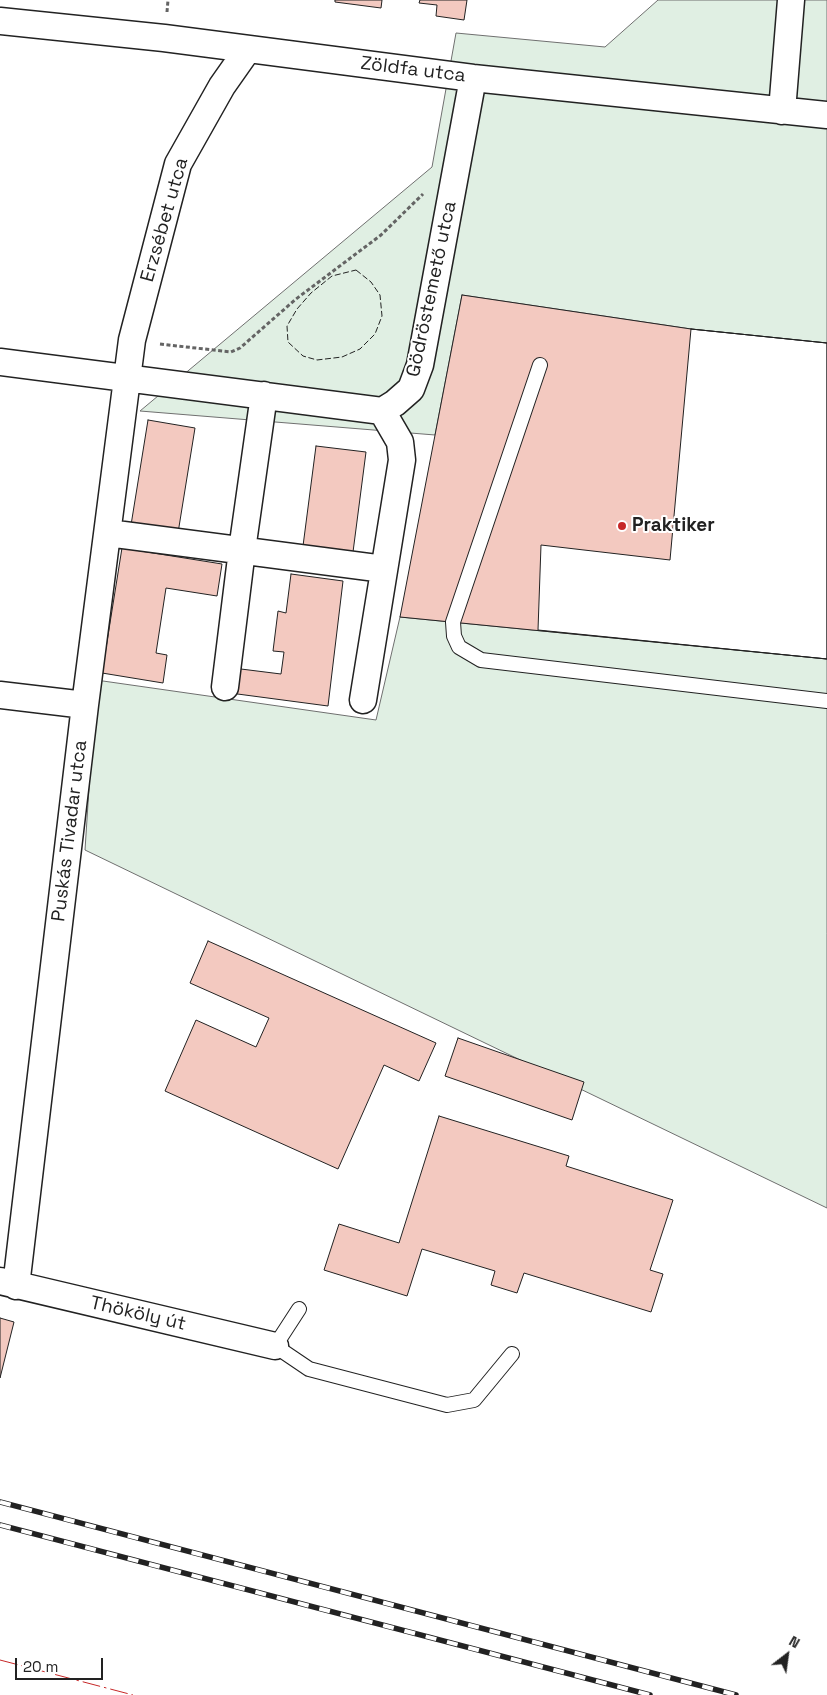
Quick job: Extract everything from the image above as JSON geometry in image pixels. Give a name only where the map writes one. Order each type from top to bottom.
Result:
[{"type":"street","points":[[782,111],[791,0]]},
{"type":"street","name":"Zöldfa utca","points":[[0,21],[164,38],[473,78],[827,116]]},
{"type":"street","name":"Erzsébet utca","points":[[129,378],[132,340],[178,164],[222,86],[248,49]]},
{"type":"street","name":"Gödröstemető utca","points":[[382,412],[411,389],[420,365],[473,78]]},
{"type":"street","points":[[0,362],[264,395],[382,412],[400,442],[402,460],[364,700]]},
{"type":"street","name":"Puskás Tivadar utca","points":[[8,1284],[129,378]]},
{"type":"street","points":[[225,687],[264,395]]},
{"type":"street","points":[[108,533],[384,569]]},
{"type":"street","points":[[0,695],[85,705]]},
{"type":"street","name":"Thököly út","points":[[8,1284],[275,1346]]},
{"type":"lane","points":[[540,365],[453,622],[454,636],[459,647],[481,660],[827,701]]},
{"type":"lane","points":[[299,1310],[275,1346],[308,1369],[447,1405],[474,1400],[512,1354]]},
{"type":"path","points":[[132,340],[231,352],[240,348],[296,299],[381,235],[428,188]]},
{"type":"green space","points":[[658,0],[827,0],[827,343],[691,329],[462,295],[435,435],[140,411],[432,167],[456,33],[605,47]]},
{"type":"green space","points":[[400,617],[827,659],[827,1208],[85,850],[96,680],[376,720]]},
{"type":"building","points":[[335,0],[382,0],[381,8],[335,2]]},
{"type":"building","points":[[420,0],[467,0],[464,20],[436,16],[437,5],[419,3]]},
{"type":"building","name":"Praktiker","points":[[462,295],[691,329],[827,343],[827,659],[400,617]]},
{"type":"building","points":[[691,329],[827,343],[827,659],[538,630],[541,545],[670,560]]},
{"type":"building","points":[[148,420],[195,428],[178,533],[131,525]]},
{"type":"building","points":[[316,446],[366,452],[353,552],[303,546]]},
{"type":"building","points":[[122,548],[222,564],[217,596],[166,588],[156,653],[167,655],[163,683],[102,673]]},
{"type":"building","points":[[291,574],[343,581],[328,706],[230,693],[233,668],[281,674],[284,652],[273,651],[278,611],[286,613]]},
{"type":"building","points":[[208,941],[436,1043],[419,1081],[384,1065],[338,1169],[165,1091],[196,1020],[256,1047],[269,1018],[190,983]]},
{"type":"building","points":[[458,1038],[584,1082],[572,1120],[445,1076]]},
{"type":"building","points":[[439,1116],[569,1156],[566,1166],[673,1200],[650,1270],[663,1274],[651,1312],[524,1273],[517,1293],[491,1285],[495,1271],[422,1249],[407,1296],[324,1270],[339,1224],[399,1243]]},
{"type":"building","points":[[0,1318],[14,1322],[0,1378]]},
{"type":"railway","points":[[0,1502],[736,1695]]},
{"type":"railway","points":[[0,1525],[650,1695]]},
{"type":"fence","points":[[356,270],[371,282],[380,295],[382,316],[375,334],[360,349],[342,357],[317,360],[303,356],[288,342],[287,326],[297,309],[311,293],[332,276],[356,270]]},
{"type":"power","points":[[0,1660],[133,1695]]},
{"type":"place","name":"Praktiker","points":[[622,526]]}]
